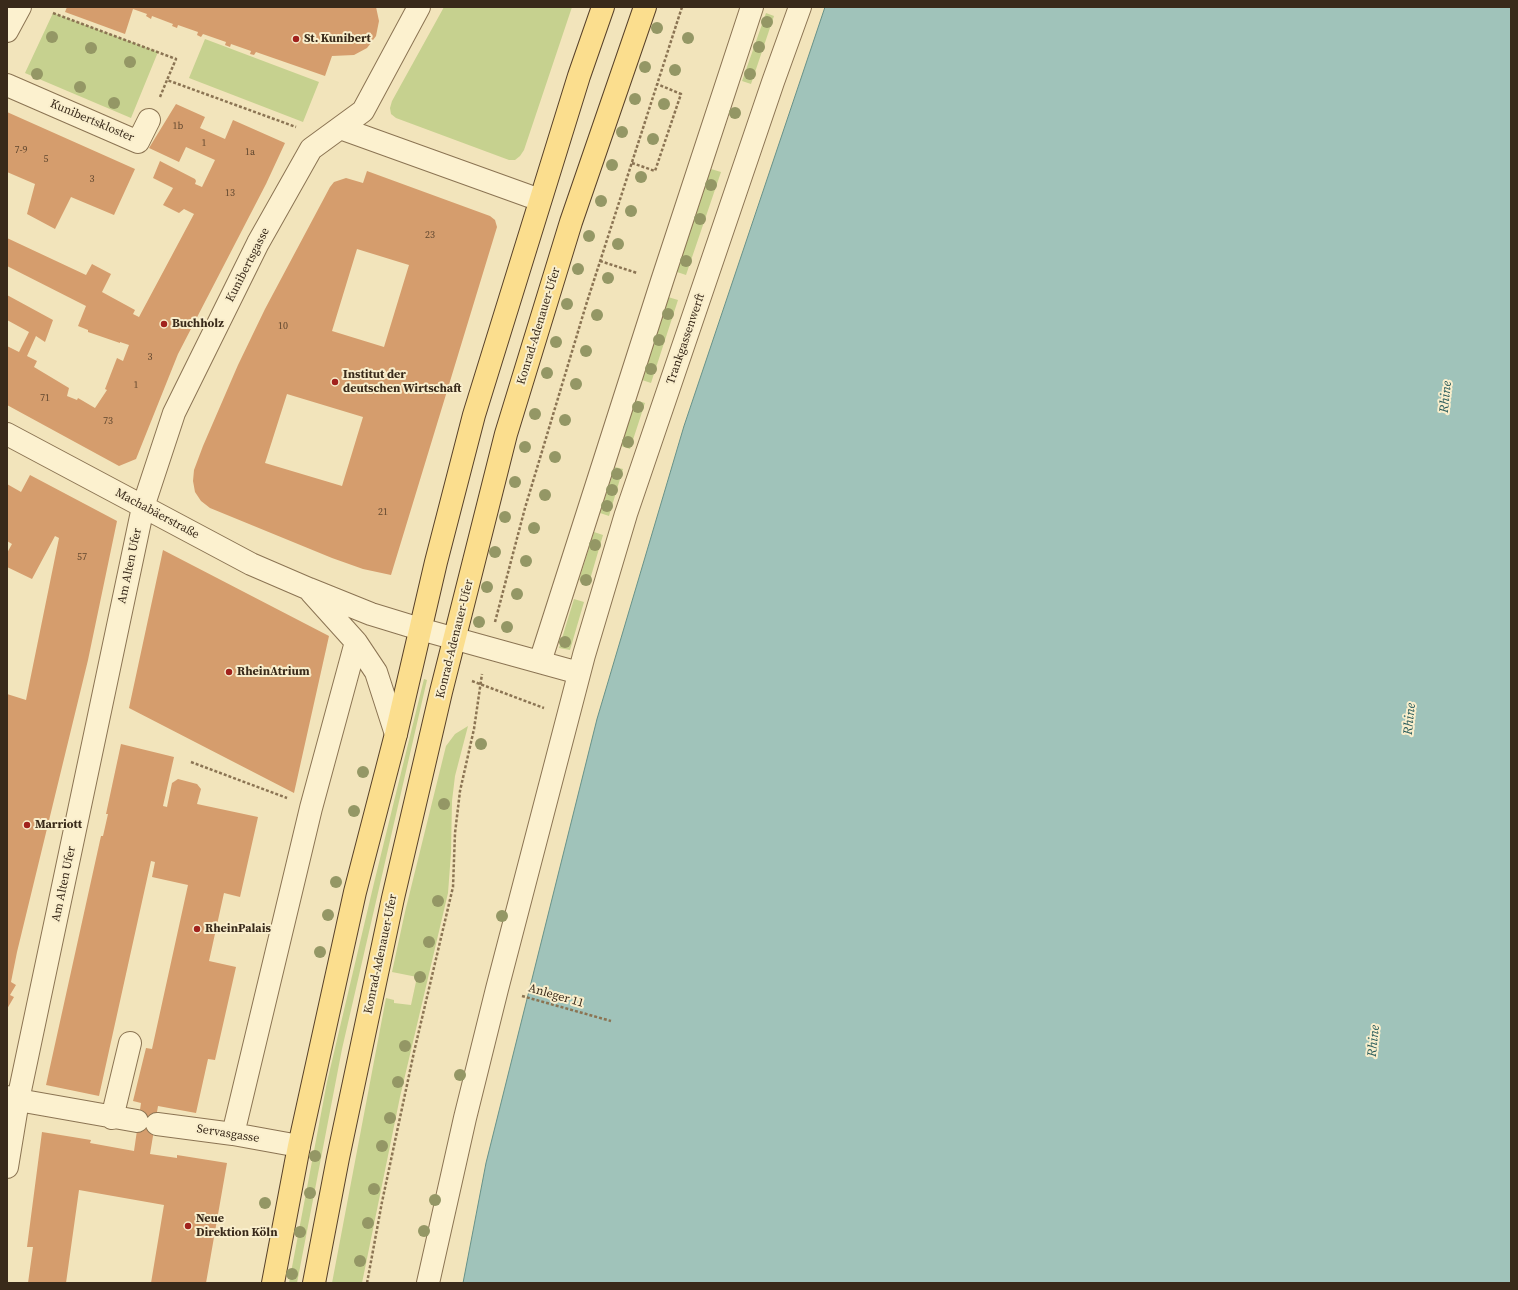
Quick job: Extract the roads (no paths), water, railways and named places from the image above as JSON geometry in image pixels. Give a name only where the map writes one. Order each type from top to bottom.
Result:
[{"type":"main road","points":[[273,1283],[299,1146],[355,892],[396,734],[420,629],[474,414],[578,76],[603,7]]},
{"type":"main road","name":"Konrad-Adenauer-Ufer","points":[[314,1283],[338,1158],[393,898],[447,671],[506,434],[571,222],[645,7]]},
{"type":"street","points":[[7,31],[20,7]]},
{"type":"street","points":[[332,134],[363,111],[419,7]]},
{"type":"street","points":[[579,673],[540,662],[660,285],[752,7]]},
{"type":"street","name":"Trankgassenwerft","points":[[428,1283],[496,989],[579,673],[626,514],[800,7]]},
{"type":"street","name":"Kunibertskloster","points":[[7,85],[138,142],[149,120]]},
{"type":"street","points":[[332,134],[540,200]]},
{"type":"street","name":"Kunibertsgasse","points":[[143,507],[174,413],[258,243],[310,149],[332,134]]},
{"type":"street","name":"Machabäerstraße","points":[[7,434],[251,564],[309,589],[371,614],[455,640],[540,662]]},
{"type":"street","name":"Am Alten Ufer","points":[[7,1167],[13,1099],[143,507]]},
{"type":"street","name":"Machabäerstraße","points":[[309,589],[356,642],[376,672],[396,734]]},
{"type":"street","points":[[233,1134],[312,808],[356,642]]},
{"type":"street","points":[[112,1118],[130,1043]]},
{"type":"street","name":"Servasgasse","points":[[13,1099],[112,1118],[233,1134],[299,1146]]},
{"type":"water","name":"Rhine","points":[[825,7],[1511,7],[1511,1283],[463,1283],[486,1163],[597,719],[684,426]]},
{"type":"place","name":"St. Kunibert","points":[[296,39]]},
{"type":"place","name":"Buchholz","points":[[164,324]]},
{"type":"place","name":"Institut der deutschen Wirtschaft","points":[[335,382]]},
{"type":"place","name":"RheinAtrium","points":[[229,672]]},
{"type":"place","name":"Marriott","points":[[27,825]]},
{"type":"place","name":"RheinPalais","points":[[197,929]]},
{"type":"place","name":"Neue Direktion Köln","points":[[188,1226]]}]
